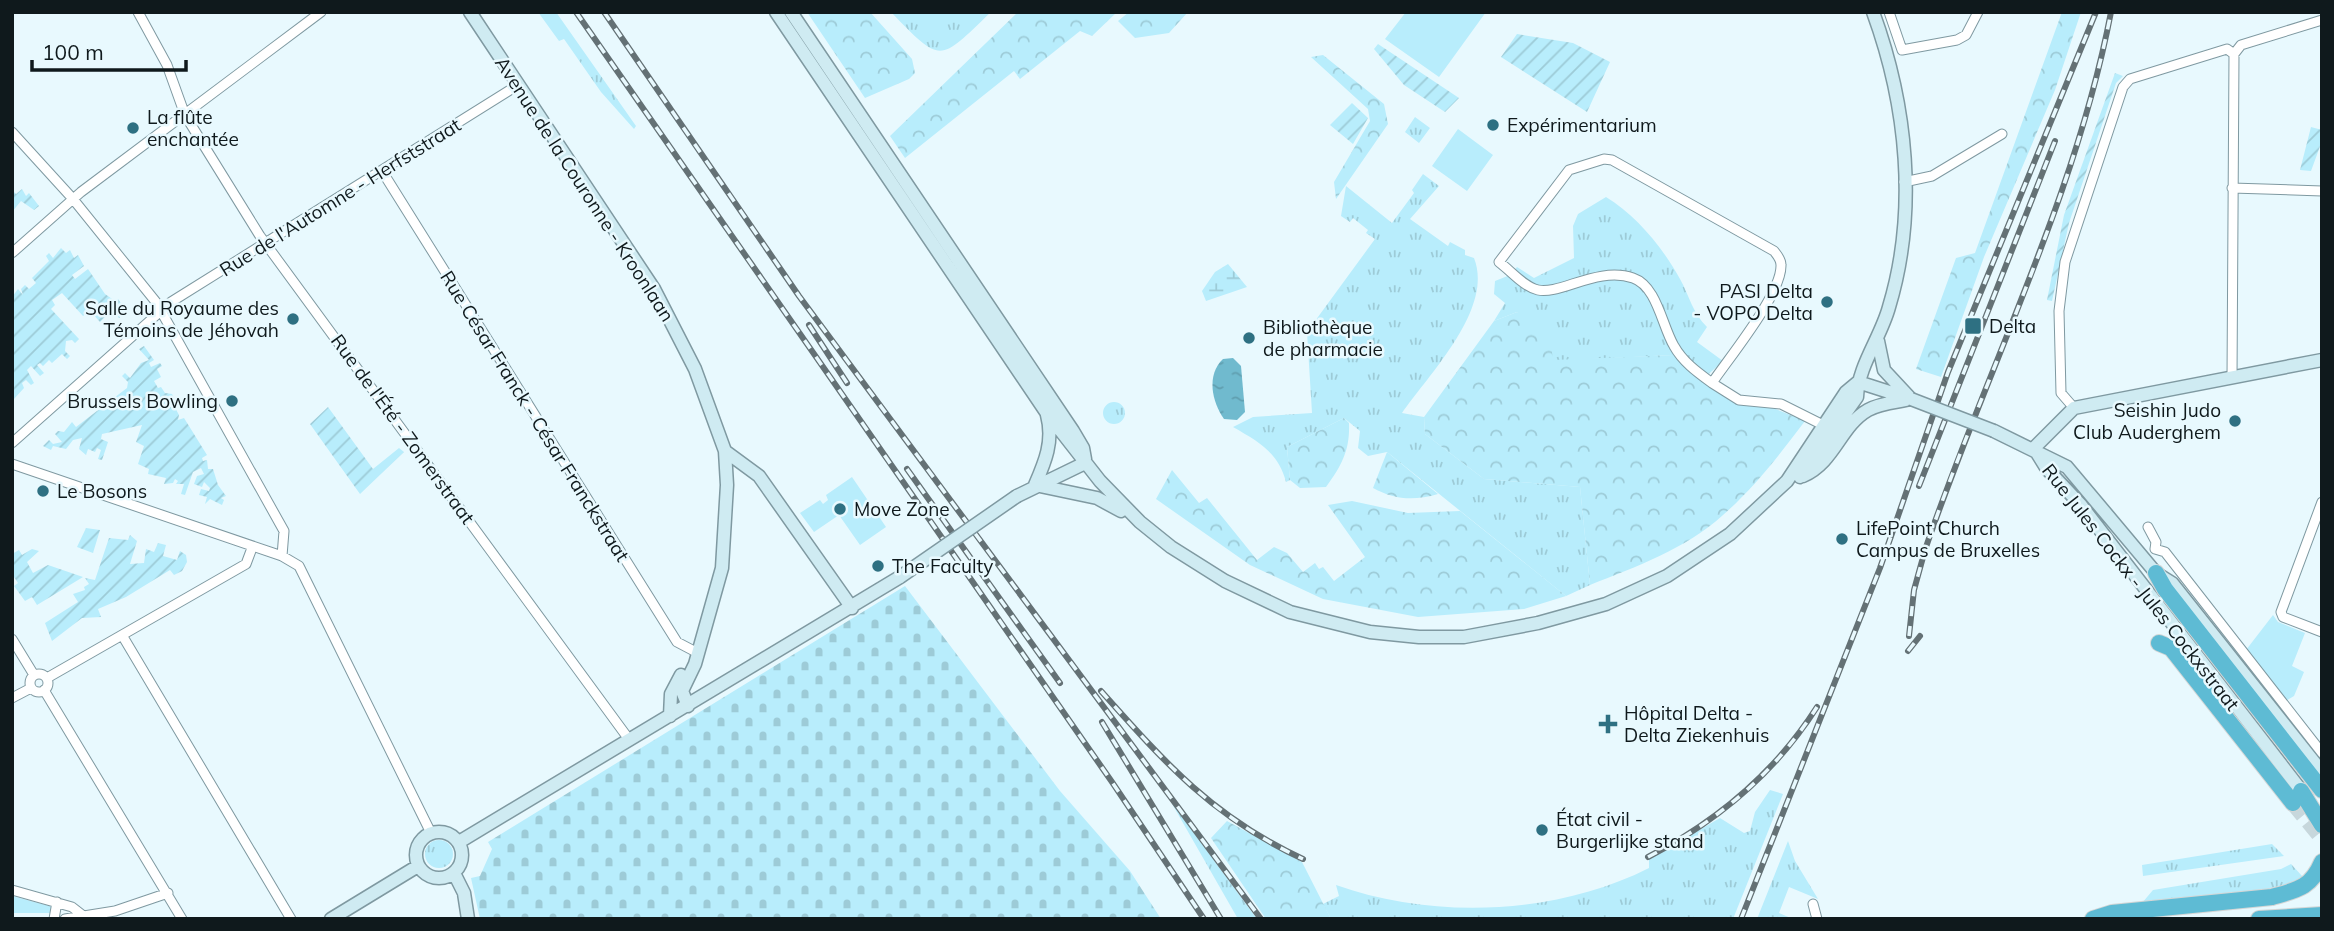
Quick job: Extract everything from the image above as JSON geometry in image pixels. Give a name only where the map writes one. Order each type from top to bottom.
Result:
[{"type":"highway","points":[[2156,573],[2165,589],[2322,790]]},
{"type":"highway","points":[[2158,643],[2171,648],[2322,825]]},
{"type":"highway","points":[[2092,919],[2272,897],[2318,881],[2322,862]]},
{"type":"highway","points":[[2259,919],[2322,915]]},
{"type":"main road","name":"Avenue de la Couronne - Kroonlaan","points":[[470,12],[654,289],[695,369],[725,451],[727,485],[722,568],[709,620],[682,691],[688,706]]},
{"type":"main road","points":[[776,12],[1073,431],[1083,448],[1085,463]]},
{"type":"main road","points":[[790,12],[1046,412],[1085,463],[1140,522]]},
{"type":"main road","points":[[1035,485],[1097,498],[1140,522],[1209,572],[1290,612],[1370,632],[1419,637],[1464,637],[1564,617],[1632,594],[1709,550],[1787,481],[1857,397],[1857,382],[1878,340],[1898,273],[1904,182],[1902,135],[1894,81],[1873,12]]},
{"type":"main road","points":[[1878,340],[1884,370],[1911,399]]},
{"type":"main road","points":[[1857,382],[1911,399],[2034,448],[2074,408],[2320,362]]},
{"type":"main road","points":[[1787,481],[1800,477],[1827,461],[1857,418],[1871,407],[1911,399]]},
{"type":"main road","points":[[1035,485],[1048,454],[1050,436],[1046,412]]},
{"type":"main road","points":[[1800,477],[1804,468],[1816,457],[1829,429]]},
{"type":"main road","name":"Rue Jules Cockx - Jules Cockxstraat","points":[[2034,448],[2067,467],[2150,553],[2156,573],[2172,583],[2322,772]]},
{"type":"main road","name":"Rue Jules Cockx - Jules Cockxstraat","points":[[2034,448],[2047,469],[2080,504],[2297,797],[2322,814]]},
{"type":"main road","points":[[725,451],[759,476],[852,608]]},
{"type":"main road","points":[[459,842],[628,738],[688,706],[852,608],[1035,485],[1085,463]]},
{"type":"main road","name":"Avenue de la Couronne - Kroonlaan","points":[[670,716],[671,694],[696,652]]},
{"type":"main road","points":[[431,833],[449,834],[459,842],[462,859],[454,873],[437,878],[426,875],[418,866],[416,849],[431,833]]},
{"type":"main road","points":[[331,919],[418,866]]},
{"type":"main road","points":[[454,873],[464,893],[468,919]]},
{"type":"street","name":"Rue de l'Été - Zomerstraat","points":[[138,12],[167,65],[185,115],[266,244],[628,738]]},
{"type":"street","points":[[12,253],[73,199],[321,12]]},
{"type":"street","points":[[1889,12],[1902,50],[1966,35],[1978,12]]},
{"type":"street","points":[[2232,378],[2234,54],[2241,45],[2322,20]]},
{"type":"street","points":[[2074,408],[2061,393],[2061,288],[2071,242],[2123,87],[2130,79],[2227,49],[2234,54]]},
{"type":"street","name":"Rue de l'Automne - Herfststraat","points":[[12,443],[161,309],[518,85]]},
{"type":"street","points":[[12,132],[73,199],[161,309],[284,531],[282,556]]},
{"type":"street","points":[[1904,182],[1932,176],[2002,134]]},
{"type":"street","points":[[1712,383],[1758,317],[1777,280],[1781,267],[1779,258],[1774,251],[1612,160],[1604,159],[1569,170],[1499,262],[1538,290],[1551,289],[1587,277],[1633,278],[1648,289],[1674,346],[1690,368],[1712,383],[1739,400],[1780,404],[1829,429]]},
{"type":"street","name":"Rue César Franck - César Franckstraat","points":[[383,171],[677,642],[696,652]]},
{"type":"street","points":[[2232,188],[2322,191]]},
{"type":"street","points":[[12,464],[282,556],[299,566],[431,833]]},
{"type":"street","points":[[2322,502],[2281,612],[2283,617],[2322,632]]},
{"type":"street","name":"Rue Jules Cockx - Jules Cockxstraat","points":[[2148,527],[2156,542],[2150,553]]},
{"type":"street","points":[[47,678],[246,564],[253,548]]},
{"type":"street","name":"Rue Jules Cockx - Jules Cockxstraat","points":[[2150,553],[2165,552],[2322,753]]},
{"type":"street","points":[[122,635],[291,919]]},
{"type":"street","points":[[12,639],[34,675]]},
{"type":"street","points":[[40,673],[47,678],[48,685],[44,690],[37,692],[31,688],[30,679],[34,675],[40,673]]},
{"type":"street","points":[[12,698],[31,688]]},
{"type":"street","points":[[44,690],[182,919]]},
{"type":"street","points":[[12,890],[57,902],[81,914]]},
{"type":"street","points":[[65,919],[81,914],[115,911],[168,893]]},
{"type":"street","points":[[54,919],[57,902]]},
{"type":"street","points":[[1813,904],[1816,919]]},
{"type":"green space","points":[[538,12],[556,12],[636,126],[634,129],[601,92],[564,39],[559,41]]},
{"type":"green space","points":[[807,12],[870,12],[912,59],[915,73],[909,79],[865,98]]},
{"type":"green space","points":[[891,12],[991,12],[961,41],[941,51],[921,41]]},
{"type":"green space","points":[[1018,12],[1117,12],[1092,36],[1080,31],[1020,79],[1014,71],[905,158],[890,136]]},
{"type":"green space","points":[[1129,12],[1188,12],[1169,33],[1135,38],[1118,21]]},
{"type":"green space","points":[[1406,12],[1486,12],[1439,77],[1385,39]]},
{"type":"green space","points":[[2062,12],[2081,12],[2055,90],[1984,257],[1941,377],[1916,369],[1956,258],[1975,253]]},
{"type":"green space","points":[[1517,34],[1573,43],[1610,62],[1587,112],[1501,57]]},
{"type":"green space","points":[[1378,44],[1459,98],[1445,112],[1404,85],[1374,49]]},
{"type":"green space","points":[[1323,55],[1384,104],[1388,124],[1336,199],[1334,182],[1370,121],[1368,109],[1311,57]]},
{"type":"green space","points":[[2115,73],[2123,76],[2116,83],[2069,223],[2052,301],[2047,300],[2064,215]]},
{"type":"green space","points":[[1352,103],[1368,118],[1353,144],[1330,125]]},
{"type":"green space","points":[[1415,117],[1430,128],[1419,143],[1405,132]]},
{"type":"green space","points":[[2311,127],[2322,130],[2322,141],[2311,171],[2300,170]]},
{"type":"green space","points":[[1458,129],[1493,155],[1467,191],[1432,166]]},
{"type":"green space","points":[[1423,174],[1439,186],[1410,219],[1448,246],[1450,242],[1465,250],[1465,255],[1474,258],[1478,277],[1475,298],[1456,339],[1402,413],[1424,417],[1425,434],[1484,479],[1580,487],[1590,585],[1566,596],[1387,452],[1368,456],[1358,448],[1360,431],[1344,418],[1287,447],[1290,480],[1286,482],[1273,455],[1233,427],[1253,417],[1312,413],[1307,332],[1375,239],[1353,218],[1350,222],[1341,216],[1346,186],[1392,223],[1414,193],[1412,190]]},
{"type":"green space","points":[[22,189],[26,196],[29,193],[39,206],[34,210],[21,201],[12,212],[12,190],[16,194]]},
{"type":"green space","points":[[1606,197],[1628,213],[1657,244],[1707,327],[1697,342],[1723,361],[1701,381],[1673,355],[1552,361],[1517,312],[1494,321],[1505,303],[1494,294],[1495,281],[1510,275],[1517,267],[1534,278],[1574,258],[1573,226],[1578,214]]},
{"type":"green space","points":[[61,248],[66,253],[70,250],[74,258],[78,255],[84,266],[72,275],[75,279],[88,269],[105,294],[115,301],[118,299],[124,314],[119,318],[112,310],[100,322],[90,311],[83,316],[62,293],[52,300],[55,305],[51,309],[79,339],[75,343],[72,340],[66,341],[65,351],[70,356],[67,359],[62,354],[52,363],[49,360],[43,366],[40,363],[37,365],[44,373],[40,376],[31,366],[27,370],[34,383],[31,385],[26,380],[22,383],[24,388],[14,399],[12,297],[18,289],[23,295],[21,289],[25,285],[29,289],[36,283],[32,278],[49,261],[46,256],[49,253],[53,258]]},
{"type":"green space","points":[[1228,264],[1247,287],[1206,301],[1202,291],[1215,272]]},
{"type":"green space","points":[[1517,312],[1550,338],[1553,360],[1673,355],[1701,381],[1737,404],[1768,406],[1805,421],[1756,482],[1709,527],[1660,556],[1590,585],[1580,487],[1484,479],[1425,434],[1424,417],[1494,321]]},
{"type":"green space","points":[[144,346],[154,360],[149,363],[151,367],[160,363],[162,366],[157,369],[161,377],[154,381],[158,388],[161,387],[165,393],[172,394],[174,398],[171,400],[179,415],[178,420],[184,418],[207,455],[202,458],[203,461],[207,460],[208,469],[213,469],[218,485],[226,496],[221,498],[224,500],[222,505],[210,499],[205,504],[207,497],[199,495],[201,489],[209,491],[210,488],[204,482],[202,487],[194,484],[197,476],[204,474],[201,468],[193,472],[185,495],[181,494],[184,484],[176,484],[178,481],[175,479],[173,483],[164,484],[166,478],[148,474],[149,469],[138,464],[144,446],[136,442],[142,425],[102,434],[101,439],[108,442],[102,460],[98,459],[101,450],[97,448],[95,452],[88,449],[86,455],[79,449],[82,438],[73,440],[66,449],[53,446],[51,450],[43,446],[49,440],[53,444],[62,442],[55,434],[58,431],[64,432],[72,422],[76,427],[127,388],[128,382],[122,376],[125,373],[130,378],[141,363],[149,360],[139,349]]},
{"type":"green space","points":[[1110,402],[1118,402],[1125,409],[1125,417],[1118,424],[1110,424],[1103,417],[1103,409]]},
{"type":"green space","points":[[328,407],[373,469],[399,448],[404,452],[360,494],[310,424]]},
{"type":"green space","points":[[1344,418],[1349,423],[1348,441],[1336,472],[1326,487],[1300,488],[1290,480],[1287,447]]},
{"type":"green space","points":[[1387,452],[1438,494],[1405,498],[1373,488]]},
{"type":"green space","points":[[1172,470],[1199,503],[1207,498],[1257,560],[1274,547],[1287,553],[1303,572],[1315,563],[1319,569],[1323,567],[1334,581],[1365,557],[1328,505],[1352,501],[1408,513],[1460,511],[1566,596],[1524,609],[1418,617],[1323,599],[1250,565],[1156,499]]},
{"type":"green space","name":"Move Zone","points":[[852,477],[886,527],[860,545],[839,515],[814,532],[800,513],[820,500],[823,504],[828,500],[826,495]]},
{"type":"green space","points":[[86,528],[100,530],[93,553],[77,547]]},
{"type":"green space","points":[[130,535],[137,541],[130,564],[144,563],[146,549],[154,552],[158,543],[166,545],[163,556],[177,560],[180,551],[186,555],[187,562],[182,571],[174,575],[170,570],[126,597],[98,609],[101,617],[82,618],[52,641],[45,623],[78,602],[73,594],[85,590],[84,587],[89,584],[85,578],[95,580],[109,538],[128,540]]},
{"type":"green space","points":[[32,549],[39,551],[27,562],[33,573],[48,565],[83,577],[37,605],[32,597],[25,601],[14,586],[18,583],[12,574],[12,554],[19,550],[22,555]]},
{"type":"green space","points":[[905,586],[1060,791],[1130,871],[1161,919],[480,919],[471,878],[480,876],[492,849],[488,842]]},
{"type":"green space","points":[[2273,615],[2278,622],[2305,633],[2292,666],[2304,672],[2294,696],[2284,702],[2246,650]]},
{"type":"green space","points":[[1770,790],[1783,794],[1733,919],[1331,919],[1323,904],[1339,896],[1336,885],[1413,904],[1454,907],[1535,903],[1575,895],[1613,884],[1649,868],[1649,859],[1720,818],[1744,833],[1750,831],[1755,812]]},
{"type":"green space","points":[[1171,802],[1257,919],[1238,919]]},
{"type":"green space","points":[[1227,821],[1302,862],[1331,919],[1266,919],[1211,838]]},
{"type":"green space","points":[[439,840],[449,844],[453,854],[449,864],[439,868],[429,864],[425,854],[429,844]]},
{"type":"green space","points":[[1788,841],[1795,861],[1818,899],[1789,887],[1779,913],[1793,919],[1757,919]]},
{"type":"green space","points":[[2272,844],[2284,856],[2143,876],[2142,865]]},
{"type":"green space","points":[[2291,864],[2303,877],[2282,888],[2142,903],[2153,890],[2281,869]]},
{"type":"green space","points":[[12,896],[53,907],[51,913],[12,913]]},
{"type":"water","points":[[1233,358],[1241,366],[1245,412],[1237,420],[1224,419],[1214,397],[1214,373],[1223,359]]},
{"type":"tunnel","points":[[2293,803],[2322,838]]},
{"type":"railway","points":[[576,12],[1112,782],[1204,919]]},
{"type":"railway","points":[[604,12],[799,296],[1261,919]]},
{"type":"railway","points":[[1741,919],[1880,568],[1948,372],[2096,12]]},
{"type":"railway","points":[[1909,636],[1914,590],[1925,550],[2052,217],[2095,82],[2111,12]]},
{"type":"railway","points":[[1919,486],[2055,141]]},
{"type":"railway","points":[[809,325],[847,383]]},
{"type":"railway","points":[[907,469],[1060,683]]},
{"type":"railway","points":[[1908,651],[1920,636]]},
{"type":"railway","points":[[1101,691],[1147,742],[1217,807],[1271,843],[1303,859]]},
{"type":"railway","points":[[1648,857],[1698,828],[1743,793],[1783,753],[1817,707]]},
{"type":"railway","points":[[1102,722],[1221,919]]},
{"type":"place","name":"Expérimentarium","points":[[1493,125]]},
{"type":"place","name":"La flûte enchantée","points":[[133,128]]},
{"type":"place","name":"PASI Delta - VOPO Delta","points":[[1827,302]]},
{"type":"place","name":"Salle du Royaume des Témoins de Jéhovah","points":[[293,319]]},
{"type":"place","name":"Delta","points":[[1973,326]]},
{"type":"place","name":"Bibliothèque de pharmacie","points":[[1249,338]]},
{"type":"place","name":"Brussels Bowling","points":[[232,401]]},
{"type":"place","name":"Seishin Judo Club Auderghem","points":[[2235,421]]},
{"type":"place","name":"Le Bosons","points":[[43,491]]},
{"type":"place","name":"Move Zone","points":[[840,509]]},
{"type":"place","name":"LifePoint Church Campus de Bruxelles","points":[[1842,539]]},
{"type":"place","name":"The Faculty","points":[[878,566]]},
{"type":"place","name":"Hôpital Delta - Delta Ziekenhuis","points":[[1608,724]]},
{"type":"place","name":"État civil - Burgerlijke stand","points":[[1542,830]]}]
